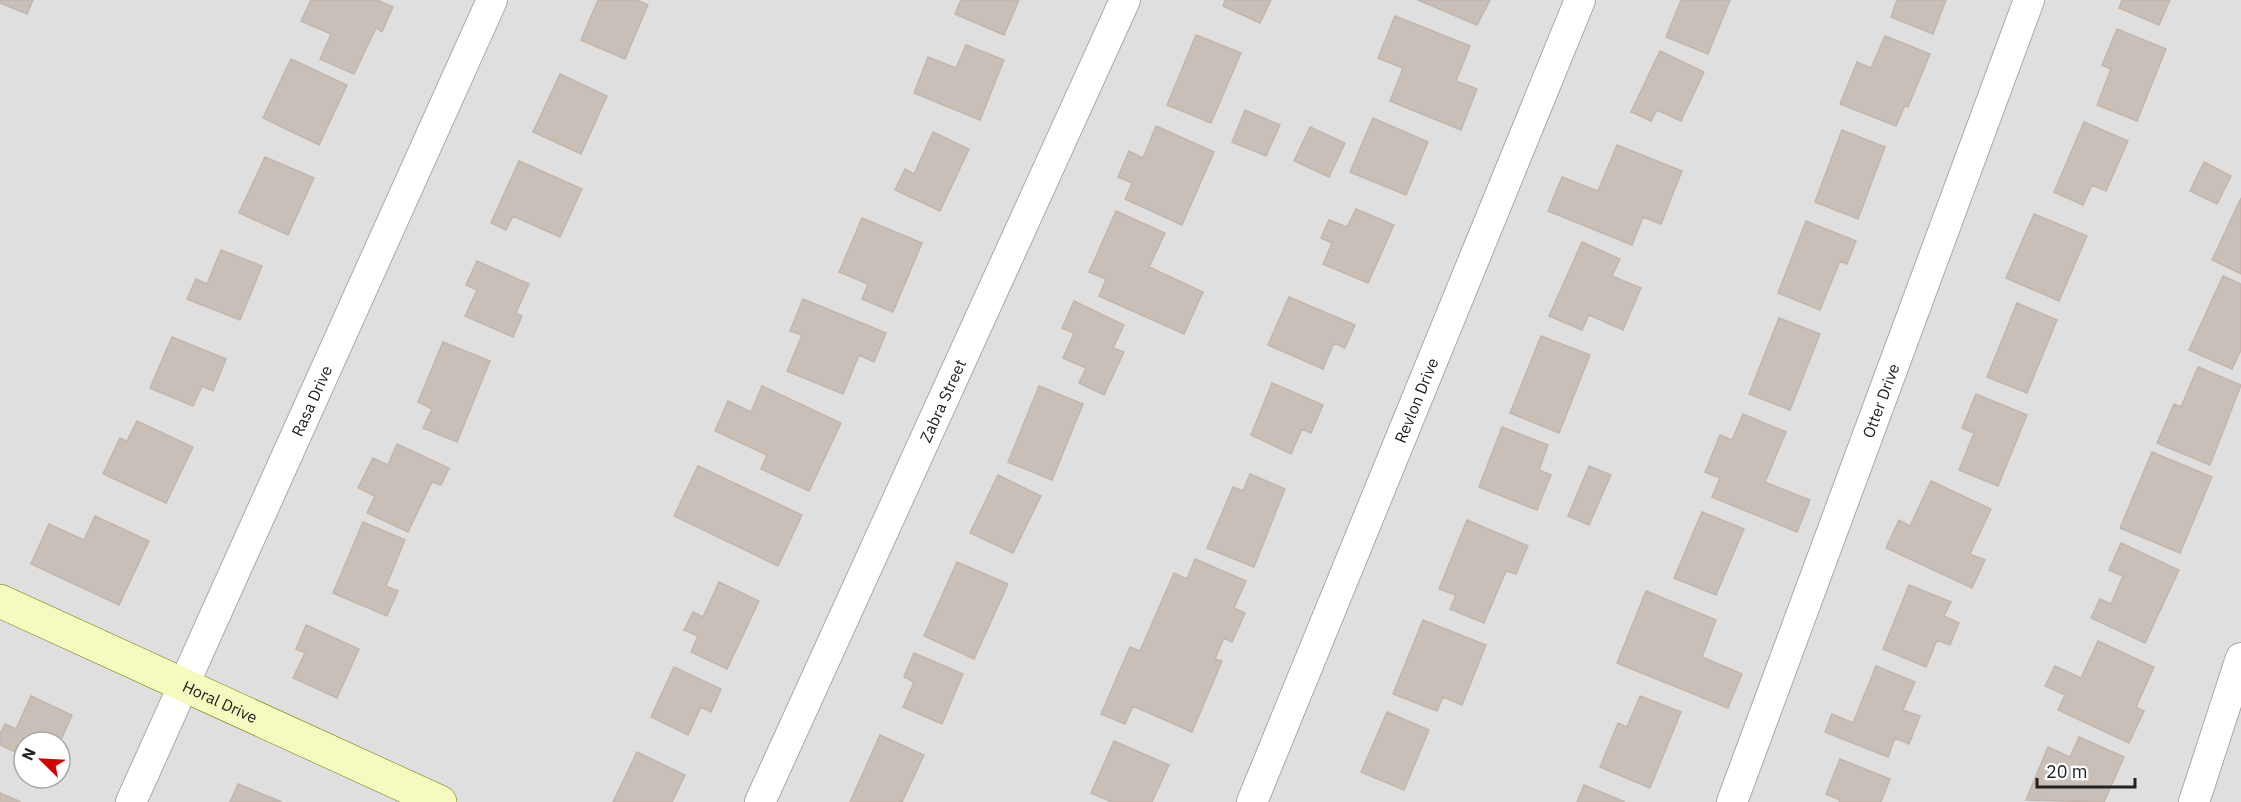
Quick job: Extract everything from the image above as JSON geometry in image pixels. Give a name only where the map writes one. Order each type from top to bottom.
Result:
[{"type":"street","name":"Rasa Drive","points":[[130,802],[492,0]]},
{"type":"street","name":"Zabra Street","points":[[760,802],[1125,0]]},
{"type":"street","name":"Revlon Drive","points":[[1252,802],[1580,0]]},
{"type":"street","name":"Otter Drive","points":[[1732,802],[2029,0]]},
{"type":"street","name":"Horal Drive","points":[[0,601],[440,802]]},
{"type":"street","points":[[2194,802],[2241,657]]},
{"type":"shaded area","points":[[0,0],[2241,0],[2241,802],[0,802]]},
{"type":"building","points":[[0,0],[33,0],[27,14],[0,3]]},
{"type":"building","points":[[311,0],[377,0],[393,7],[382,32],[376,28],[354,74],[320,59],[331,34],[301,21]]},
{"type":"building","points":[[598,0],[637,0],[648,5],[625,59],[581,40]]},
{"type":"building","points":[[961,0],[1019,0],[1004,35],[955,14]]},
{"type":"building","points":[[1225,0],[1271,0],[1260,23],[1223,6]]},
{"type":"building","points":[[1418,0],[1490,0],[1477,25]]},
{"type":"building","points":[[1681,0],[1730,0],[1708,54],[1666,37]]},
{"type":"building","points":[[1897,0],[1946,0],[1933,34],[1891,17]]},
{"type":"building","points":[[2122,0],[2170,0],[2159,25],[2119,8]]},
{"type":"building","points":[[1395,16],[1470,46],[1456,81],[1477,89],[1461,130],[1390,101],[1403,68],[1378,58]]},
{"type":"building","points":[[2117,29],[2166,49],[2137,121],[2097,105],[2111,69],[2102,65]]},
{"type":"building","points":[[1196,35],[1241,53],[1211,123],[1167,105]]},
{"type":"building","points":[[1885,36],[1930,54],[1908,107],[1905,105],[1896,126],[1840,104],[1857,62],[1871,68]]},
{"type":"building","points":[[966,45],[1004,60],[980,120],[914,93],[928,57],[956,68]]},
{"type":"building","points":[[1660,51],[1704,72],[1681,121],[1657,110],[1651,121],[1631,112]]},
{"type":"building","points":[[291,59],[347,85],[319,145],[263,118]]},
{"type":"building","points":[[560,74],[607,96],[581,154],[533,132]]},
{"type":"building","points":[[1245,110],[1280,125],[1266,156],[1232,142]]},
{"type":"building","points":[[1373,118],[1428,142],[1406,195],[1350,172]]},
{"type":"building","points":[[2084,122],[2128,141],[2106,191],[2092,185],[2083,205],[2054,192]]},
{"type":"building","points":[[1156,126],[1214,152],[1182,225],[1125,199],[1132,183],[1118,177],[1129,151],[1143,158]]},
{"type":"building","points":[[1310,127],[1345,143],[1329,177],[1294,161]]},
{"type":"building","points":[[1842,130],[1885,147],[1858,219],[1815,202]]},
{"type":"building","points":[[933,132],[969,149],[940,211],[895,190],[905,169],[914,174]]},
{"type":"building","points":[[1617,145],[1682,171],[1661,224],[1643,217],[1632,245],[1548,211],[1562,177],[1598,191]]},
{"type":"building","points":[[265,157],[314,178],[288,235],[239,213]]},
{"type":"building","points":[[519,161],[582,189],[560,237],[513,216],[506,230],[491,223]]},
{"type":"building","points":[[2204,162],[2231,176],[2217,204],[2190,191]]},
{"type":"building","points":[[2241,198],[2241,274],[2212,260]]},
{"type":"building","points":[[1356,209],[1394,225],[1368,283],[1323,264],[1332,243],[1321,238],[1329,220],[1347,227]]},
{"type":"building","points":[[1116,211],[1165,233],[1149,267],[1203,292],[1184,334],[1099,296],[1106,279],[1089,272]]},
{"type":"building","points":[[2034,214],[2087,236],[2059,301],[2006,278]]},
{"type":"building","points":[[862,218],[922,243],[893,312],[862,299],[868,284],[839,272]]},
{"type":"building","points":[[1806,221],[1856,241],[1847,264],[1840,261],[1820,310],[1778,293]]},
{"type":"building","points":[[1582,242],[1620,259],[1612,276],[1641,288],[1623,330],[1589,315],[1582,330],[1549,316]]},
{"type":"building","points":[[221,250],[262,266],[240,320],[187,299],[196,279],[207,284]]},
{"type":"building","points":[[477,261],[529,284],[516,313],[522,316],[513,337],[465,316],[477,290],[466,285]]},
{"type":"building","points":[[2223,276],[2241,284],[2241,350],[2232,369],[2189,350]]},
{"type":"building","points":[[1289,297],[1355,325],[1345,348],[1334,343],[1323,369],[1268,345]]},
{"type":"building","points":[[803,299],[886,333],[874,362],[859,355],[843,394],[787,371],[802,335],[790,331]]},
{"type":"building","points":[[1074,301],[1124,325],[1113,348],[1124,352],[1104,395],[1079,383],[1086,368],[1063,358],[1074,333],[1062,328]]},
{"type":"building","points":[[2017,303],[2057,320],[2027,393],[1987,377]]},
{"type":"building","points":[[1779,318],[1820,334],[1790,410],[1749,394]]},
{"type":"building","points":[[1541,336],[1590,355],[1559,433],[1510,413]]},
{"type":"building","points":[[172,337],[226,359],[213,391],[202,386],[193,406],[150,388]]},
{"type":"building","points":[[443,342],[490,361],[457,442],[423,428],[432,409],[418,402]]},
{"type":"building","points":[[2198,367],[2241,385],[2210,465],[2157,443],[2174,404],[2181,407]]},
{"type":"building","points":[[1272,383],[1323,405],[1311,433],[1302,429],[1291,454],[1251,435]]},
{"type":"building","points":[[762,386],[841,423],[809,491],[761,469],[767,455],[715,431],[728,401],[751,412]]},
{"type":"building","points":[[1039,386],[1083,404],[1052,480],[1008,462]]},
{"type":"building","points":[[1976,394],[2027,415],[1998,486],[1959,470],[1974,433],[1962,428]]},
{"type":"building","points":[[1743,414],[1786,432],[1765,482],[1810,500],[1797,532],[1712,497],[1720,478],[1705,472],[1720,435],[1732,440]]},
{"type":"building","points":[[137,421],[193,447],[166,503],[103,474],[120,438],[127,441]]},
{"type":"building","points":[[1502,427],[1548,445],[1539,470],[1551,475],[1537,510],[1479,487]]},
{"type":"building","points":[[397,444],[449,468],[441,485],[432,482],[408,532],[367,513],[375,496],[358,488],[373,458],[388,465]]},
{"type":"building","points":[[2152,452],[2212,477],[2180,553],[2120,528]]},
{"type":"building","points":[[698,466],[802,515],[778,566],[674,516]]},
{"type":"building","points":[[1589,466],[1611,475],[1589,525],[1568,516]]},
{"type":"building","points":[[1250,474],[1285,489],[1254,567],[1207,548],[1233,487],[1243,491]]},
{"type":"building","points":[[998,475],[1041,496],[1013,553],[970,533]]},
{"type":"building","points":[[1931,481],[1991,509],[1970,554],[1985,560],[1972,588],[1886,548],[1899,520],[1910,526]]},
{"type":"building","points":[[1702,512],[1744,529],[1716,595],[1674,578]]},
{"type":"building","points":[[95,516],[149,541],[119,605],[31,564],[49,524],[84,540]]},
{"type":"building","points":[[1467,520],[1528,546],[1516,574],[1506,571],[1484,623],[1450,609],[1456,595],[1439,589]]},
{"type":"building","points":[[363,522],[405,540],[386,586],[398,591],[387,616],[333,593]]},
{"type":"building","points":[[2121,543],[2179,570],[2145,643],[2091,618],[2100,599],[2111,604],[2123,576],[2109,570]]},
{"type":"building","points":[[1195,559],[1246,581],[1234,608],[1245,613],[1232,642],[1224,638],[1215,659],[1222,661],[1192,732],[1133,706],[1125,724],[1101,714],[1130,647],[1140,651],[1174,573],[1187,579]]},
{"type":"building","points":[[957,562],[1008,584],[974,659],[924,636]]},
{"type":"building","points":[[719,582],[759,601],[727,669],[691,652],[698,636],[684,630],[693,612],[703,617]]},
{"type":"building","points":[[1909,585],[1951,602],[1944,616],[1959,623],[1950,645],[1937,640],[1926,667],[1883,649]]},
{"type":"building","points":[[1646,591],[1716,620],[1702,657],[1742,674],[1728,708],[1617,663]]},
{"type":"building","points":[[1423,620],[1486,645],[1462,705],[1443,697],[1437,711],[1393,694]]},
{"type":"building","points":[[306,625],[359,649],[337,698],[293,678],[305,653],[296,649]]},
{"type":"building","points":[[2098,641],[2154,667],[2136,707],[2144,711],[2129,743],[2058,710],[2065,695],[2045,686],[2055,666],[2081,678]]},
{"type":"building","points":[[914,653],[963,674],[942,724],[903,707],[914,682],[904,677]]},
{"type":"building","points":[[1876,666],[1915,682],[1903,710],[1920,716],[1909,744],[1895,738],[1888,757],[1825,732],[1832,714],[1853,723]]},
{"type":"building","points":[[674,667],[721,689],[711,712],[701,707],[688,735],[651,717]]},
{"type":"building","points":[[31,696],[72,715],[65,730],[12,730],[12,750],[0,745],[0,734],[5,724],[16,729]]},
{"type":"building","points":[[1640,696],[1681,712],[1650,788],[1600,767],[1618,723],[1627,727]]},
{"type":"building","points":[[1387,712],[1429,730],[1404,790],[1361,772]]},
{"type":"building","points":[[880,735],[924,755],[902,802],[850,802]]},
{"type":"building","points":[[2079,737],[2124,757],[2104,802],[2026,800],[2048,747],[2070,757]]},
{"type":"building","points":[[1114,741],[1169,765],[1152,802],[1112,802],[1091,793]]},
{"type":"building","points":[[637,752],[685,775],[672,802],[613,802]]},
{"type":"building","points":[[1840,759],[1890,779],[1881,802],[1839,802],[1840,800],[1826,794]]},
{"type":"building","points":[[238,784],[282,802],[230,802]]},
{"type":"building","points":[[1584,785],[1625,802],[1577,802]]},
{"type":"building","points":[[0,793],[21,802],[0,802]]}]
